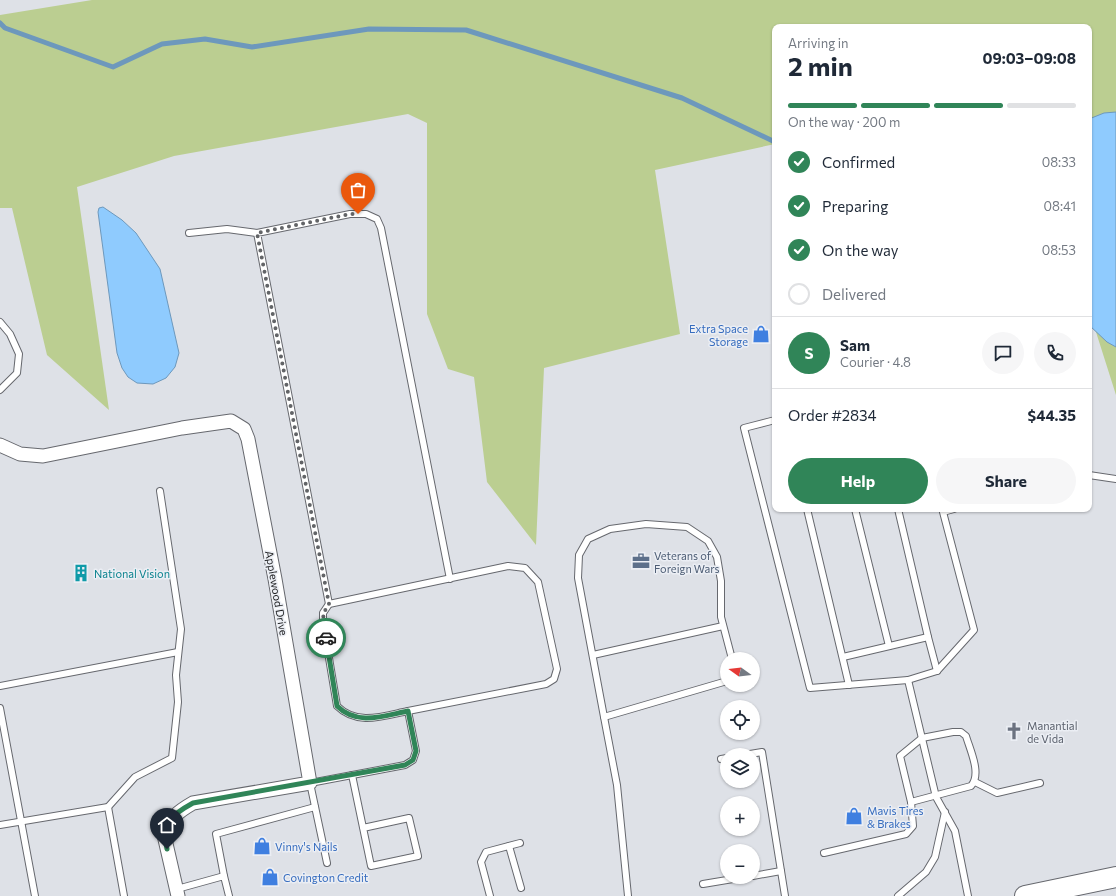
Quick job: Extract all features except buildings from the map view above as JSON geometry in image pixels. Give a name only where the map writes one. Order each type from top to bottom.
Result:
[{"type":"main road","points":[[1025,896],[1116,877]]},
{"type":"street","name":"Applewood Drive","points":[[0,445],[20,454],[43,456],[218,422],[231,421],[244,429],[248,439],[275,579],[310,783]]},
{"type":"street","points":[[178,892],[164,835],[166,827],[180,810],[193,803],[310,783]]},
{"type":"lane","points":[[189,233],[227,229],[257,233],[350,214],[366,214],[377,219],[381,228],[450,579]]},
{"type":"lane","points":[[257,233],[329,604],[323,614],[323,622],[337,706],[344,713],[355,718],[373,718],[546,684],[554,679],[557,669],[538,582],[525,568],[508,566],[329,604]]},
{"type":"lane","points":[[0,322],[10,334],[19,354],[17,373],[0,390]]},
{"type":"lane","points":[[772,421],[744,428],[810,688],[908,680],[937,671],[974,630],[943,512]]},
{"type":"lane","points":[[1092,475],[1116,479]]},
{"type":"lane","points":[[0,825],[108,807],[135,777],[172,758],[178,702],[176,675],[181,629],[160,491]]},
{"type":"lane","points":[[808,512],[850,685]]},
{"type":"lane","points":[[856,512],[889,646]]},
{"type":"lane","points":[[899,512],[937,671]]},
{"type":"lane","points":[[628,896],[617,785],[578,578],[579,555],[588,539],[610,529],[646,524],[687,527],[708,541],[717,557],[721,581],[721,617],[730,652]]},
{"type":"lane","points":[[593,655],[723,626]]},
{"type":"lane","points":[[843,657],[928,637]]},
{"type":"lane","points":[[0,686],[178,652]]},
{"type":"lane","points":[[908,680],[936,797],[954,831],[968,896]]},
{"type":"lane","points":[[604,717],[720,683]]},
{"type":"lane","points":[[0,708],[35,896]]},
{"type":"lane","points":[[328,863],[310,783],[405,765],[413,760],[416,751],[408,711]]},
{"type":"lane","points":[[824,853],[906,834],[913,826],[911,802],[900,756],[922,738],[953,732],[961,732],[966,736],[976,773],[975,782],[971,786],[936,797],[911,802]]},
{"type":"lane","points":[[760,752],[762,752],[785,896]]},
{"type":"lane","points":[[352,775],[363,828],[371,866],[418,856],[409,818],[363,828]]},
{"type":"lane","points":[[975,782],[997,793],[1040,783]]},
{"type":"lane","points":[[108,807],[124,896]]},
{"type":"lane","points":[[229,896],[216,834],[315,807]]},
{"type":"lane","points":[[898,896],[926,872],[935,857],[945,812]]},
{"type":"lane","points":[[490,896],[481,862],[486,852],[520,843]]},
{"type":"lane","points":[[509,846],[521,888]]},
{"type":"lane","points":[[760,875],[782,871]]},
{"type":"lane","points":[[178,892],[224,876]]},
{"type":"lane","points":[[704,884],[720,881]]},
{"type":"green space","points":[[92,0],[1116,0],[1116,395],[1092,319],[1092,24],[772,24],[772,145],[655,170],[680,334],[544,368],[536,545],[487,482],[474,377],[448,369],[427,314],[427,123],[408,114],[174,156],[77,187],[109,410],[47,355],[12,208],[0,208],[0,15]]},
{"type":"water","points":[[1116,112],[1116,347],[1107,342],[1092,328],[1092,118],[1104,113]]},
{"type":"water","points":[[103,207],[122,220],[136,233],[160,269],[179,353],[175,367],[166,378],[153,384],[137,383],[128,377],[122,368],[117,353],[98,212],[99,208]]},
{"type":"waterway","points":[[0,23],[5,28],[113,67],[162,44],[205,39],[252,47],[369,29],[466,30],[682,98],[772,141]]},
{"type":"way so far","points":[[326,638],[323,614],[329,604],[257,233],[350,214],[358,214]]},
{"type":"place","name":"Extra Space Storage","points":[[761,334]]},
{"type":"place","name":"Veterans of Foreign Wars","points":[[641,561]]},
{"type":"place","name":"National Vision","points":[[81,573]]},
{"type":"place","name":"Manantial de Vida","points":[[1014,731]]},
{"type":"place","name":"Mavis Tires & Brakes","points":[[854,816]]},
{"type":"place","name":"Vinny's Nails","points":[[262,846]]},
{"type":"place","name":"Covington Credit","points":[[270,877]]},
{"type":"route","points":[[167,849],[164,835],[166,827],[180,810],[193,803],[405,765],[413,760],[416,751],[408,711],[373,718],[355,718],[344,713],[337,706],[326,638]]}]
